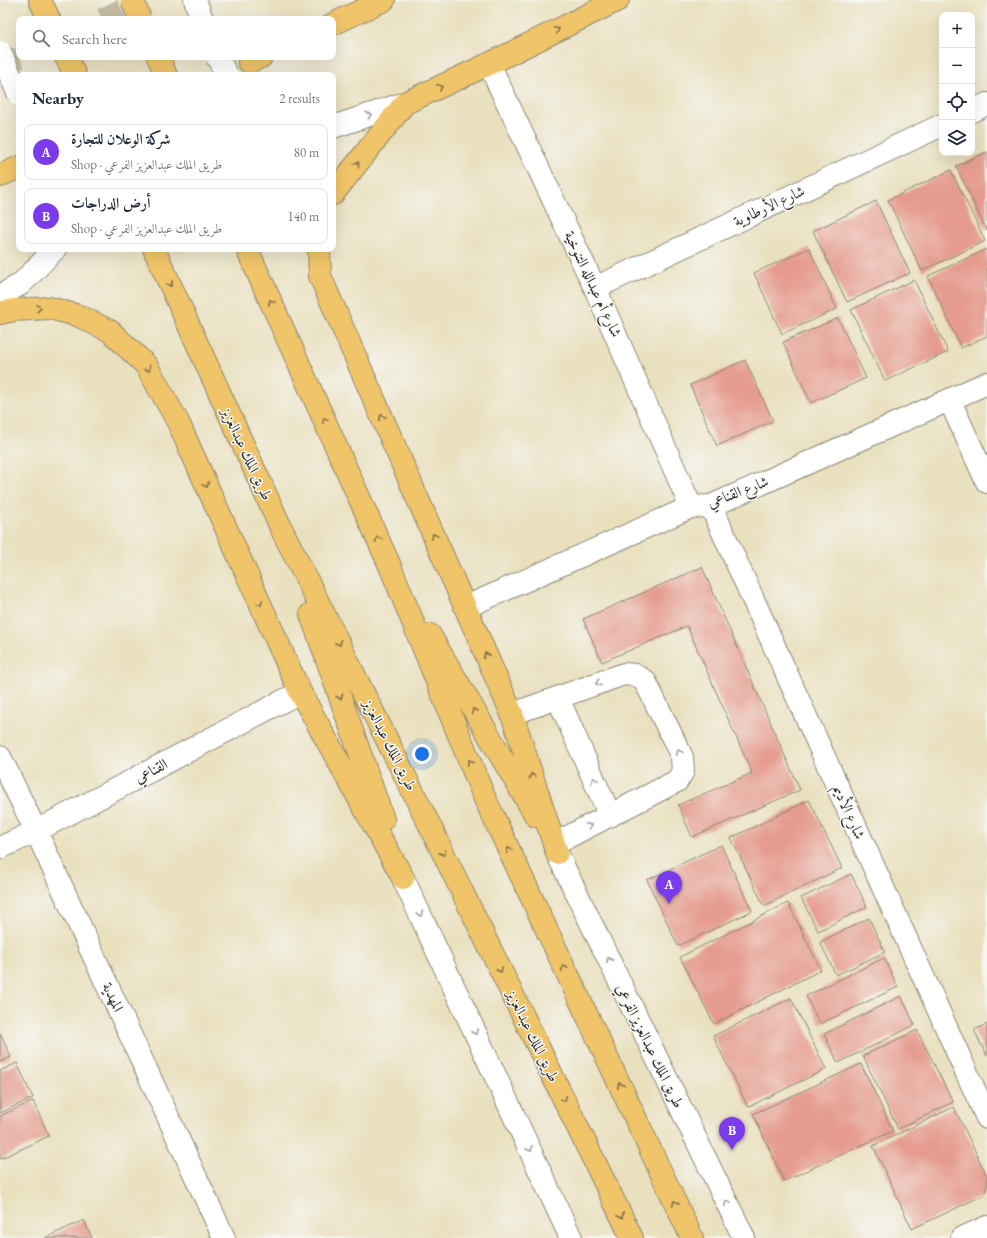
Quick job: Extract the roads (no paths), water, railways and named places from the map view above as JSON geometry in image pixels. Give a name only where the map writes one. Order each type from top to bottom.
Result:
[{"type":"main road","points":[[40,0],[48,16]]},
{"type":"main road","points":[[132,0],[139,16]]},
{"type":"main road","points":[[336,23],[384,0]]},
{"type":"main road","points":[[336,190],[405,103],[489,64],[618,0]]},
{"type":"main road","points":[[68,60],[74,72]]},
{"type":"main road","points":[[159,60],[165,72]]},
{"type":"main road","points":[[0,176],[16,168]]},
{"type":"main road","name":"طريق الملك عبدالعزيز","points":[[155,252],[281,528],[426,818],[632,1238]]},
{"type":"main road","points":[[248,252],[390,566],[485,799],[692,1238]]},
{"type":"main road","points":[[319,252],[320,276],[512,714],[556,848]]},
{"type":"main road","points":[[0,313],[14,310],[50,308],[79,316],[110,331],[146,365],[178,422],[300,692],[403,878]]},
{"type":"main road","points":[[281,528],[403,878]]},
{"type":"main road","points":[[390,566],[556,848]]},
{"type":"street","points":[[195,0],[201,16]]},
{"type":"street","points":[[0,52],[16,88]]},
{"type":"street","points":[[219,60],[225,72]]},
{"type":"street","name":"شارع أم عبدالله التنوخية","points":[[489,64],[701,507]]},
{"type":"street","points":[[336,126],[405,103]]},
{"type":"street","points":[[975,110],[987,104]]},
{"type":"street","name":"شارع الأرطاوية","points":[[595,288],[939,126]]},
{"type":"street","points":[[0,296],[21,284],[52,252]]},
{"type":"street","name":"شارع القناعي","points":[[466,607],[950,401],[987,383]]},
{"type":"street","points":[[950,401],[987,482]]},
{"type":"street","name":"شارع الأديم","points":[[701,507],[987,1118]]},
{"type":"street","points":[[512,714],[624,674],[635,675],[645,681],[682,757],[683,772],[677,782],[610,816],[556,848]]},
{"type":"street","name":"القناعي","points":[[0,848],[36,831],[300,692]]},
{"type":"street","points":[[558,698],[610,816]]},
{"type":"street","name":"المهدية","points":[[0,758],[36,831],[224,1238]]},
{"type":"street","name":"طريق الملك عبدالعزيز الفرعي","points":[[556,848],[744,1238]]},
{"type":"street","points":[[403,878],[571,1238]]},
{"type":"street","points":[[962,1238],[987,1227]]},
{"type":"tunnel","points":[[108,16],[143,0]]},
{"type":"tunnel","points":[[0,67],[16,59]]},
{"type":"place","name":"شركة الوعلان للتجارة","points":[[669,904]]},
{"type":"place","name":"أرض الدراجات","points":[[732,1150]]}]
